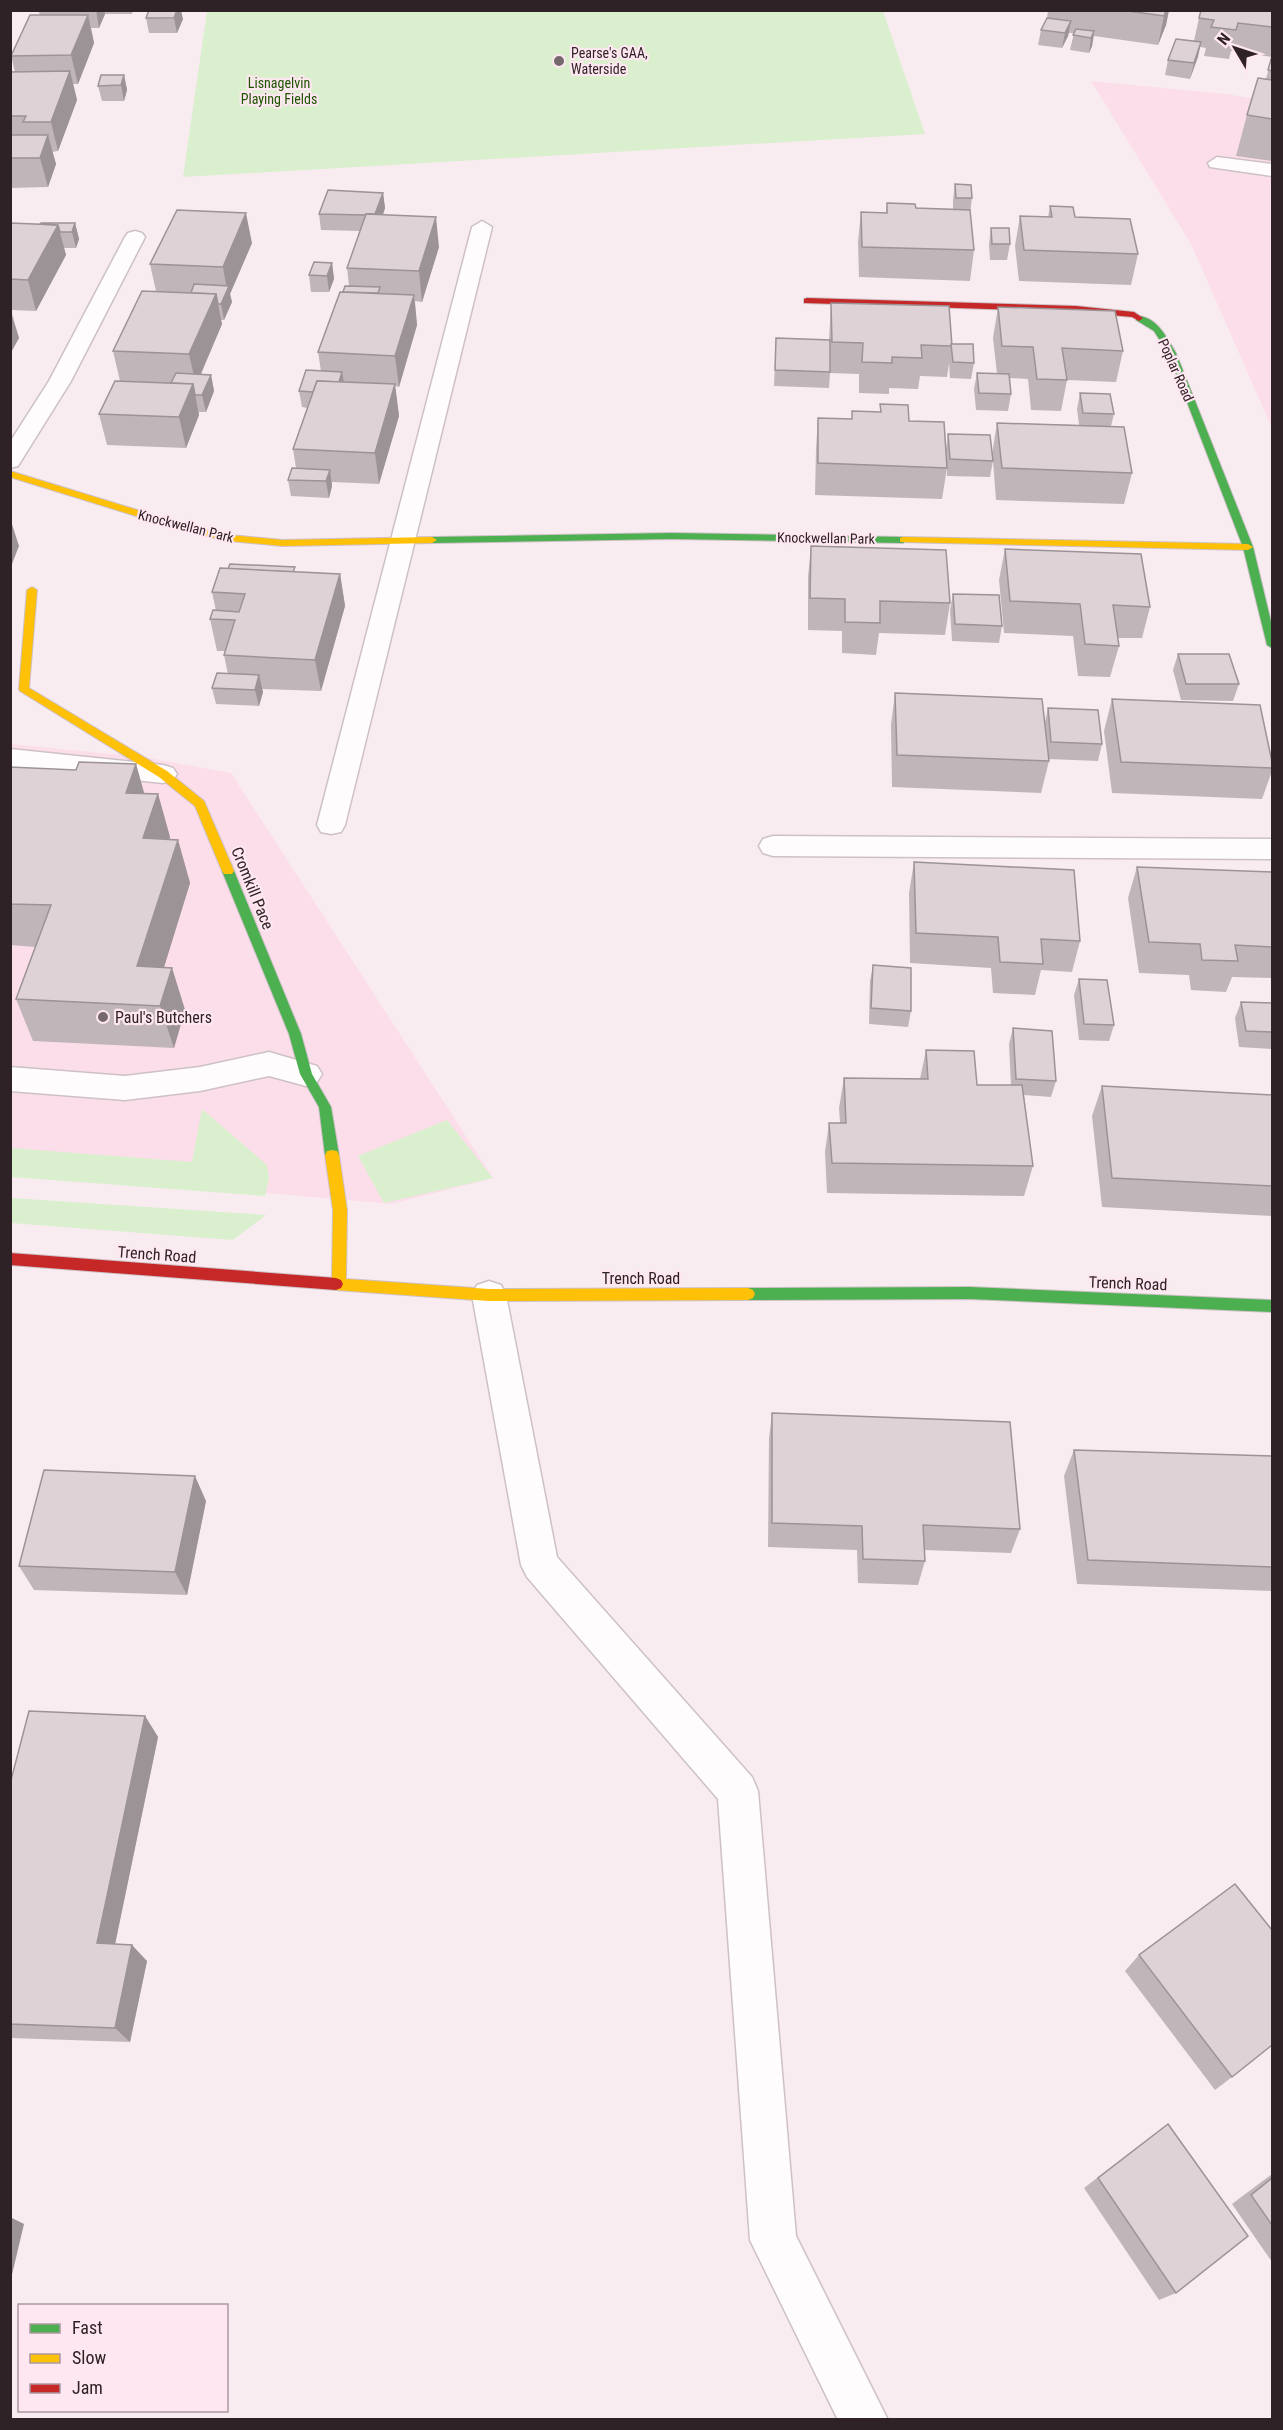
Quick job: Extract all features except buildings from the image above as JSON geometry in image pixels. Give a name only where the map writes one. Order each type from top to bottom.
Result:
[{"type":"street","points":[[1217,163],[1272,170]]},
{"type":"street","points":[[331,825],[482,227]]},
{"type":"street","points":[[10,461],[60,381],[135,237]]},
{"type":"street","name":"Poplar Road","points":[[807,301],[1076,309],[1134,315],[1157,329],[1172,353],[1248,547],[1272,645]]},
{"type":"street","name":"Knockwellan Park","points":[[10,474],[183,528],[230,538],[283,543],[671,536],[1248,547]]},
{"type":"street","name":"Cromkill Pace","points":[[32,590],[24,688],[163,774],[200,804],[295,1034],[306,1074],[325,1107],[340,1210],[339,1284]]},
{"type":"street","points":[[10,758],[163,774]]},
{"type":"street","points":[[773,846],[1272,849]]},
{"type":"street","points":[[10,1079],[125,1088],[200,1079],[269,1064],[306,1074]]},
{"type":"street","name":"Trench Road","points":[[10,1259],[489,1295],[969,1293],[1272,1306]]},
{"type":"street","points":[[489,1295],[540,1565],[738,1791],[773,2240],[864,2420]]},
{"type":"shaded area","points":[[1091,81],[1227,94],[1272,102],[1272,428],[1191,244]]},
{"type":"shaded area","points":[[10,744],[143,757],[231,773],[493,1178],[392,1204],[11,1171]]},
{"type":"green space","name":"Lisnagelvin Playing Fields","points":[[207,11],[883,11],[925,134],[183,177]]},
{"type":"green space","points":[[202,1109],[267,1165],[269,1179],[265,1196],[11,1177],[11,1148],[192,1162]]},
{"type":"green space","points":[[447,1120],[493,1178],[384,1203],[358,1156]]},
{"type":"green space","points":[[10,1198],[266,1215],[233,1240],[11,1223]]},
{"type":"traffic: fast","points":[[1139,318],[1157,329],[1172,353],[1248,547],[1272,645]]},
{"type":"traffic: fast","points":[[432,540],[671,536],[903,540]]},
{"type":"traffic: fast","points":[[228,871],[295,1034],[306,1074],[325,1107],[332,1155]]},
{"type":"traffic: fast","points":[[748,1294],[969,1293],[1272,1306]]},
{"type":"traffic: slow","points":[[10,474],[194,531],[230,538],[283,543],[432,540]]},
{"type":"traffic: slow","points":[[903,540],[1248,547]]},
{"type":"traffic: slow","points":[[32,590],[24,689],[163,774],[200,804],[228,871]]},
{"type":"traffic: slow","points":[[332,1155],[340,1210],[339,1284]]},
{"type":"traffic: slow","points":[[336,1284],[489,1295],[748,1294]]},
{"type":"traffic: jam","points":[[807,301],[1076,309],[1134,315],[1139,318]]},
{"type":"traffic: jam","points":[[10,1259],[336,1284]]},
{"type":"place","name":"Pearse's GAA, Waterside","points":[[559,61]]},
{"type":"place","name":"Paul's Butchers","points":[[103,1017]]}]
